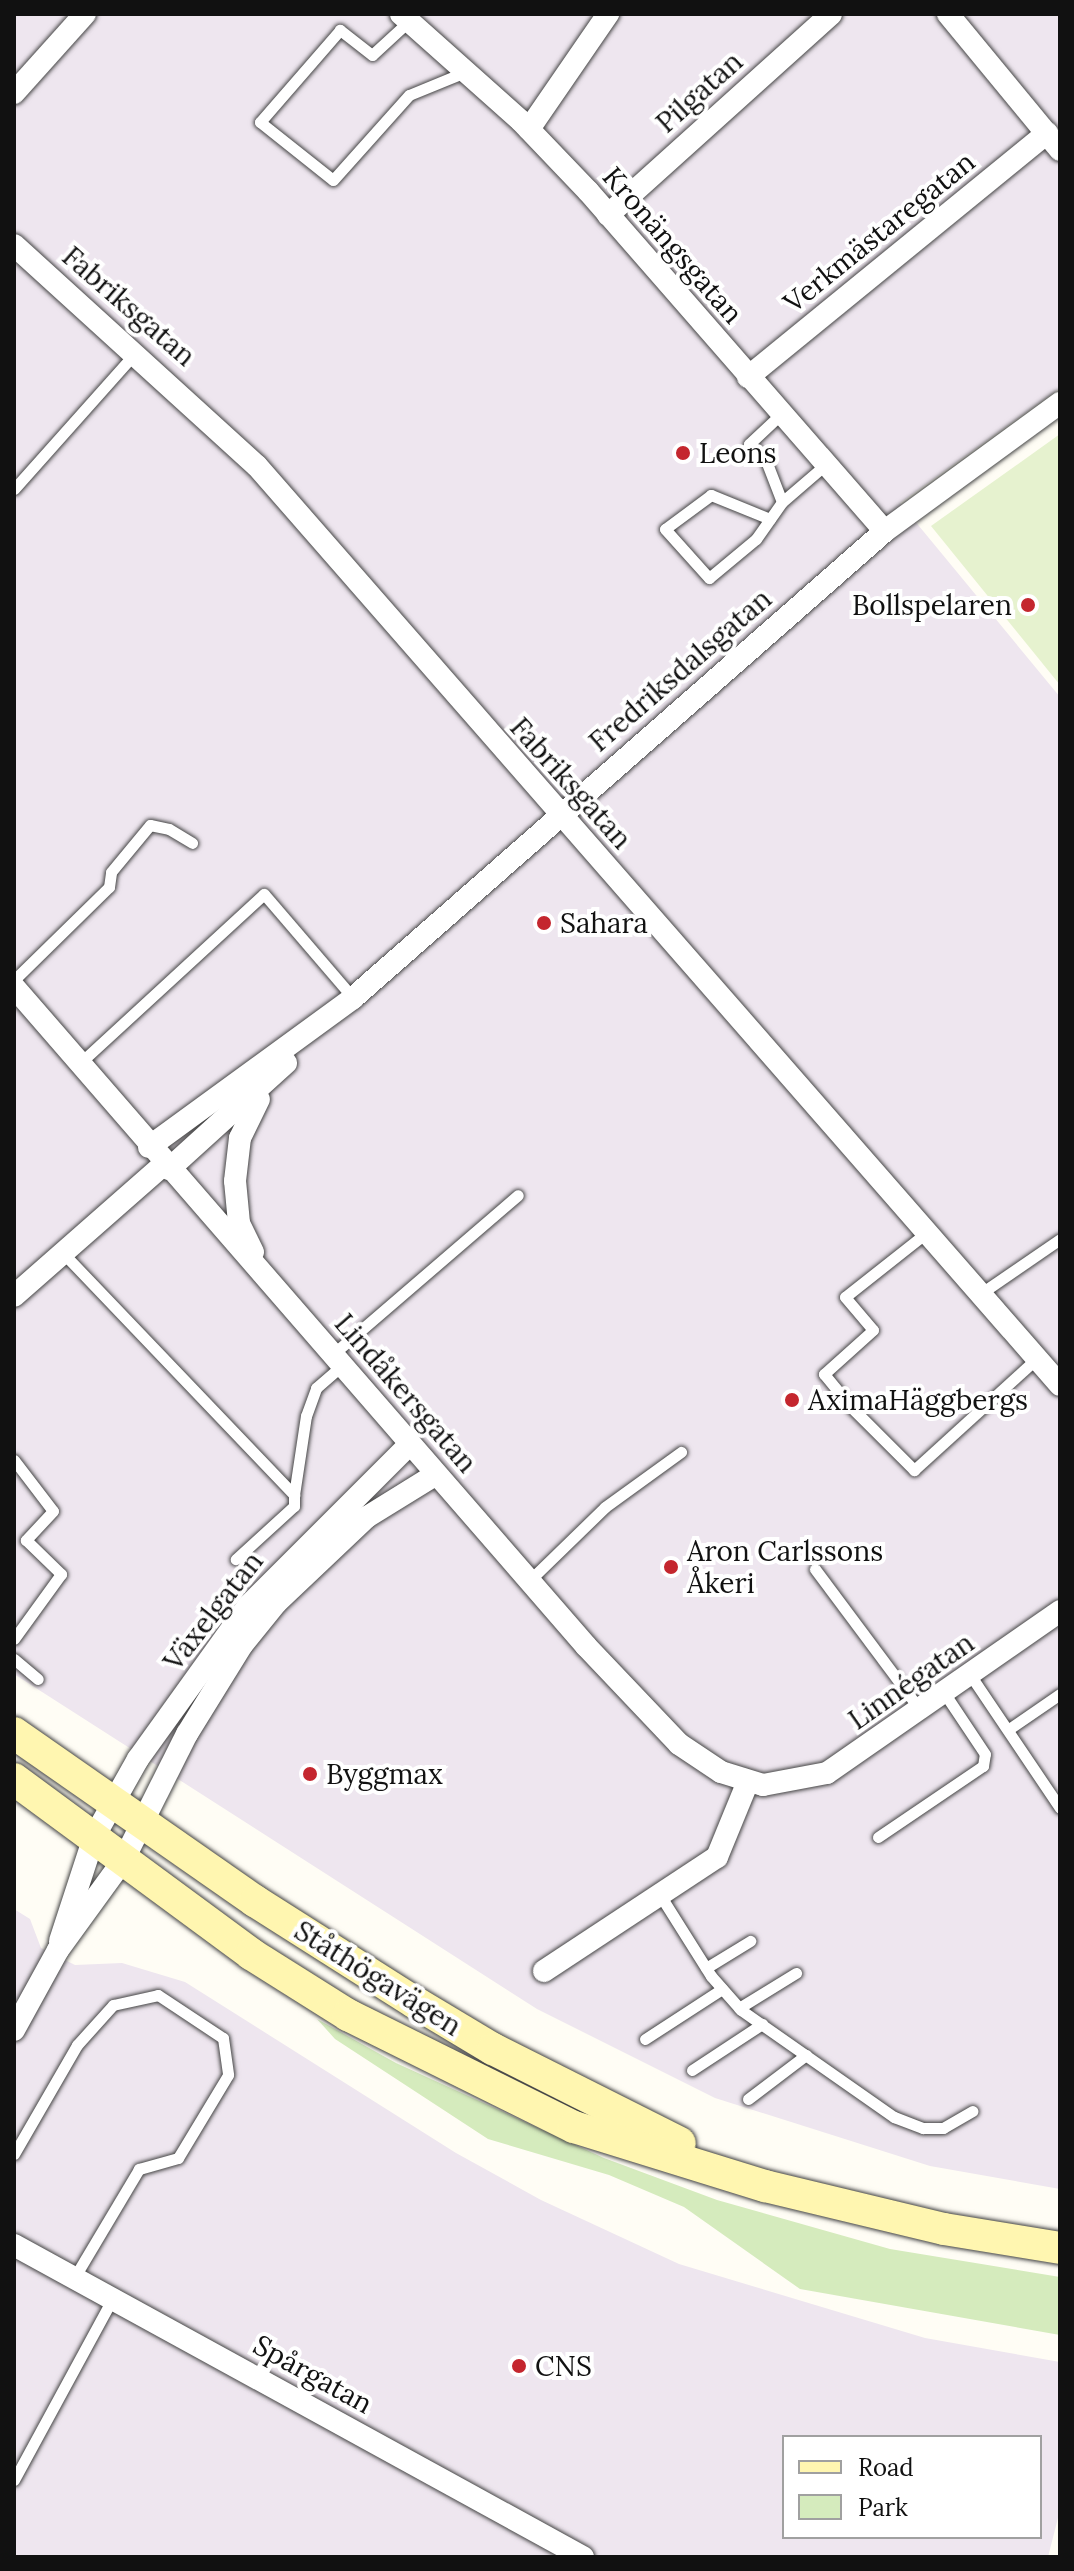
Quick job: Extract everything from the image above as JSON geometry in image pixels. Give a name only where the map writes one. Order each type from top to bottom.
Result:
[{"type":"main road","name":"Ståthögavägen","points":[[14,1733],[113,1799],[255,1901],[493,2049],[765,2186]]},
{"type":"main road","name":"Ståthögavägen","points":[[14,1779],[251,1954],[412,2050],[574,2127],[765,2186],[944,2229],[1060,2248]]},
{"type":"street","points":[[14,93],[85,14]]},
{"type":"street","points":[[529,129],[608,14]]},
{"type":"street","name":"Pilgatan","points":[[608,215],[831,14]]},
{"type":"street","points":[[948,14],[1053,142]]},
{"type":"street","name":"Kronängsgatan","points":[[405,18],[529,129],[885,531]]},
{"type":"street","name":"Verkmästaregatan","points":[[748,377],[1053,142]]},
{"type":"street","name":"Fabriksgatan","points":[[14,245],[136,352],[257,466],[1060,1385]]},
{"type":"street","name":"Fredriksdalsgatan","points":[[14,1296],[161,1160],[353,998],[885,531],[1060,403]]},
{"type":"street","name":"Lindåkersgatan","points":[[14,987],[435,1475],[679,1744],[747,1784]]},
{"type":"street","name":"Fredriksdalsgatan","points":[[161,1160],[270,1079],[353,998]]},
{"type":"street","name":"Fredriksdalsgatan","points":[[270,1079],[240,1138],[235,1181],[239,1223],[275,1287]]},
{"type":"street","name":"Växelgatan","points":[[94,1837],[113,1799],[248,1606],[409,1445]]},
{"type":"street","name":"Växelgatan","points":[[143,1821],[219,1681],[276,1603],[367,1517],[435,1475]]},
{"type":"street","name":"Linnégatan","points":[[747,1784],[788,1784],[827,1773],[921,1711],[1060,1612]]},
{"type":"street","points":[[544,1971],[717,1857],[747,1784]]},
{"type":"street","points":[[14,2030],[58,1950],[124,1859],[143,1821]]},
{"type":"street","points":[[58,1950],[94,1837]]},
{"type":"street","name":"Spårgatan","points":[[14,2245],[583,2557]]},
{"type":"lane","points":[[405,18],[372,55],[340,30],[260,122],[333,180],[409,95],[465,72]]},
{"type":"lane","points":[[14,489],[136,352]]},
{"type":"lane","points":[[781,414],[749,444],[765,458],[782,502]]},
{"type":"lane","points":[[770,519],[711,495],[665,529],[709,578],[756,539],[782,502],[825,465]]},
{"type":"lane","points":[[14,980],[109,887],[111,872],[150,825],[169,829],[192,843]]},
{"type":"lane","points":[[79,1064],[264,894],[353,998]]},
{"type":"lane","points":[[236,1559],[294,1506],[306,1416],[316,1388],[337,1360],[518,1195]]},
{"type":"lane","points":[[926,1233],[845,1297],[873,1330],[824,1374],[852,1408],[914,1470],[1037,1358]]},
{"type":"lane","points":[[980,1294],[1060,1239]]},
{"type":"lane","points":[[63,1253],[294,1495]]},
{"type":"lane","points":[[531,1579],[605,1507],[681,1452]]},
{"type":"lane","points":[[14,1460],[53,1511],[26,1540],[61,1574],[14,1639]]},
{"type":"lane","points":[[815,1569],[921,1711]]},
{"type":"lane","points":[[14,1659],[38,1679]]},
{"type":"lane","points":[[971,1676],[1060,1808]]},
{"type":"lane","points":[[878,1837],[983,1766],[985,1754],[945,1694]]},
{"type":"lane","points":[[1009,1729],[1060,1694]]},
{"type":"lane","points":[[660,1895],[706,1968],[739,2008],[894,2117],[923,2128],[943,2128],[973,2111]]},
{"type":"lane","points":[[706,1968],[750,1941]]},
{"type":"lane","points":[[739,2008],[796,1973]]},
{"type":"lane","points":[[645,2039],[722,1989]]},
{"type":"lane","points":[[14,2154],[77,2045],[113,2005],[158,1995],[223,2038],[228,2075],[178,2158],[139,2169],[74,2278]]},
{"type":"lane","points":[[692,2070],[762,2024]]},
{"type":"lane","points":[[748,2099],[806,2055]]},
{"type":"lane","points":[[14,2480],[113,2298]]},
{"type":"shaded area","points":[[14,14],[1060,14],[1060,388],[900,503],[1060,697],[1060,2189],[930,2166],[715,2098],[537,2009],[14,1674]]},
{"type":"shaded area","points":[[14,1909],[30,1919],[41,1948],[75,1965],[122,1963],[185,1982],[456,2153],[541,2200],[679,2264],[925,2338],[1060,2362],[1060,2510],[1048,2557],[14,2557]]},
{"type":"green space","name":"Bollspelaren","points":[[1060,434],[1060,685],[931,526]]},
{"type":"green space","points":[[317,2019],[396,2063],[604,2158],[717,2200],[890,2249],[1060,2277],[1060,2335],[800,2289],[684,2207],[609,2175],[488,2139],[335,2039]]},
{"type":"place","name":"Leons","points":[[683,453]]},
{"type":"place","name":"Bollspelaren","points":[[1028,605]]},
{"type":"place","name":"Sahara","points":[[544,923]]},
{"type":"place","name":"AximaHäggbergs","points":[[792,1400]]},
{"type":"place","name":"Aron Carlssons Åkeri","points":[[671,1567]]},
{"type":"place","name":"Byggmax","points":[[310,1774]]},
{"type":"place","name":"CNS","points":[[519,2366]]}]
